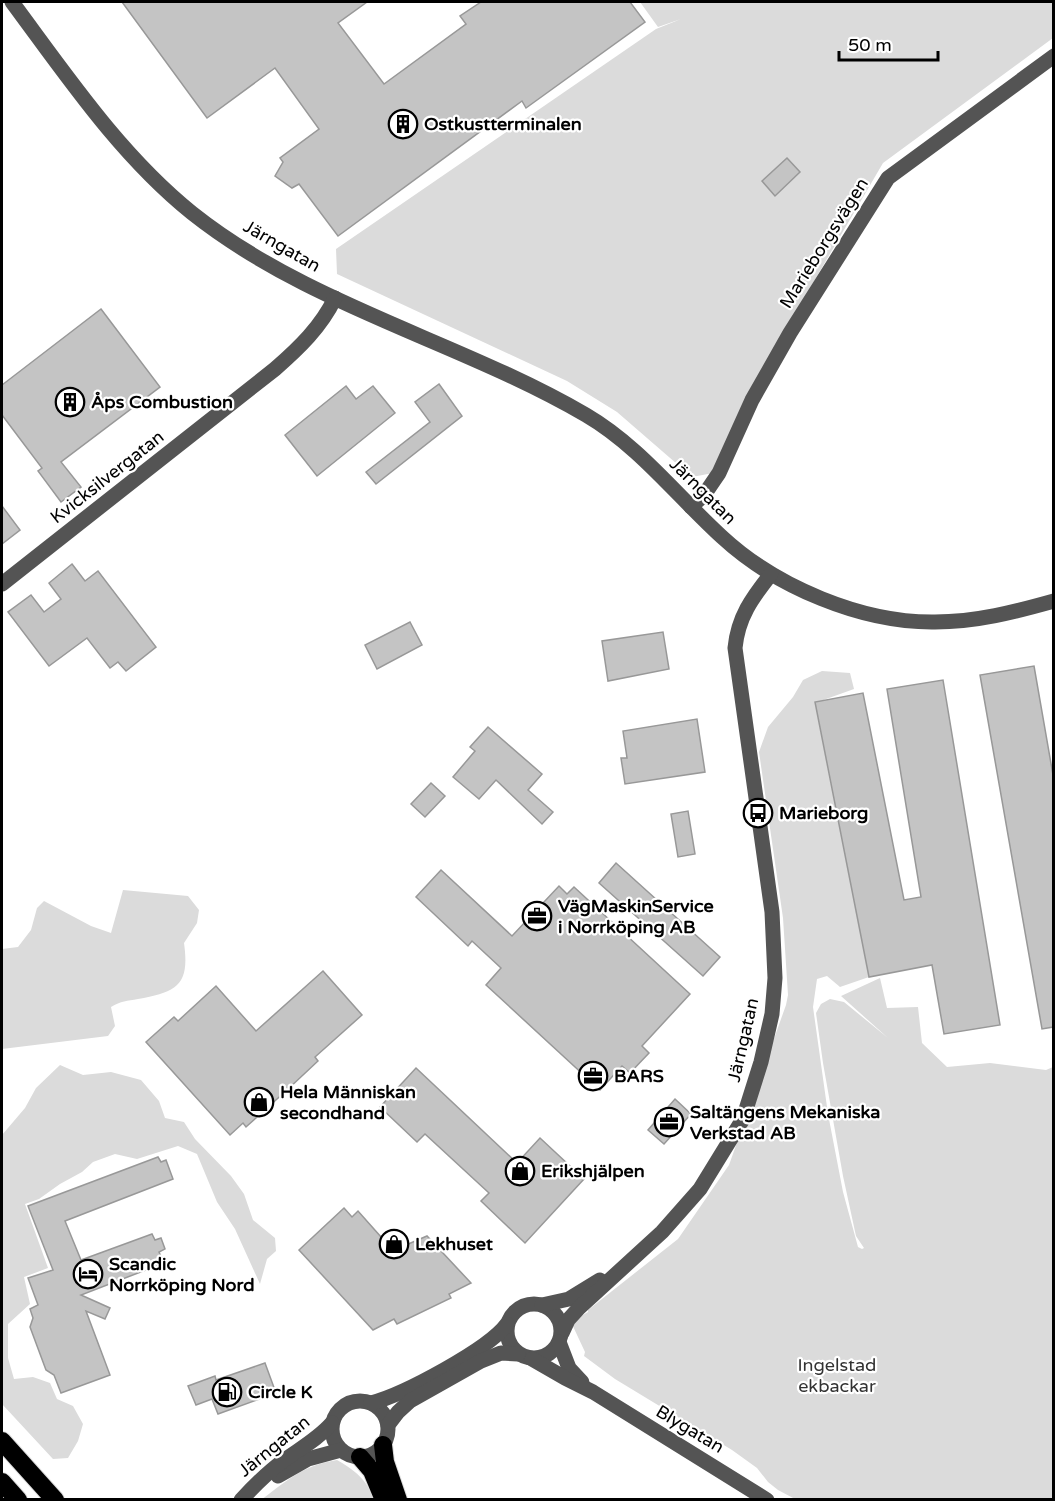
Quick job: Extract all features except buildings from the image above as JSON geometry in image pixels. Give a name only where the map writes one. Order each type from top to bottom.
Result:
[{"type":"highway","points":[[2,1441],[55,1500]]},
{"type":"highway","points":[[383,1445],[385,1461],[398,1500]]},
{"type":"highway","points":[[360,1457],[372,1471],[384,1500]]},
{"type":"highway","points":[[2,1482],[18,1500]]},
{"type":"street","name":"Järngatan","points":[[12,2],[99,118],[166,190],[193,214],[245,249],[335,298],[530,386],[587,416],[626,442],[732,546],[771,574],[744,610],[738,625],[735,648],[772,912],[775,978],[772,1014],[761,1062],[743,1119],[700,1189],[678,1216],[574,1313],[561,1337]]},
{"type":"street","name":"Marieborgsvägen","points":[[692,507],[704,495],[719,473],[752,400],[790,333],[888,178],[1053,56]]},
{"type":"street","name":"Kvicksilvergatan","points":[[2,584],[275,369],[318,327],[335,298]]},
{"type":"street","points":[[771,574],[830,602],[900,620],[935,622],[974,619],[1002,615],[1053,601]]},
{"type":"street","name":"Järngatan","points":[[542,1305],[568,1299],[626,1264]]},
{"type":"street","points":[[371,1403],[397,1394],[479,1349],[501,1332],[519,1308],[534,1304],[542,1305],[557,1315],[561,1337],[553,1351],[543,1357],[501,1353],[410,1401],[388,1425]]},
{"type":"street","points":[[507,1324],[508,1341],[525,1356]]},
{"type":"street","name":"Blygatan","points":[[561,1337],[569,1368],[593,1392]]},
{"type":"street","name":"Blygatan","points":[[525,1356],[593,1392],[767,1500]]},
{"type":"street","points":[[358,1401],[371,1403],[385,1416],[388,1425],[387,1436],[383,1445],[373,1454],[353,1456],[341,1450],[333,1438],[332,1423],[339,1410],[345,1405],[358,1401]]},
{"type":"street","name":"Järngatan","points":[[242,1500],[261,1479],[321,1435],[332,1423]]},
{"type":"street","name":"Järngatan","points":[[242,1500],[298,1464],[318,1455],[341,1450]]},
{"type":"green space","points":[[640,2],[1053,2],[1053,38],[883,163],[747,396],[713,473],[692,477],[617,412],[567,381],[337,274],[336,249],[656,29],[681,19],[658,27]]},
{"type":"green space","name":"Ingelstad ekbackar","points":[[822,671],[850,673],[854,689],[815,703],[869,977],[840,987],[827,976],[817,979],[813,1007],[828,1114],[843,1192],[858,1247],[864,1248],[856,1236],[843,1176],[816,1013],[821,1004],[830,999],[844,1002],[888,1038],[841,996],[880,978],[887,1008],[918,1007],[922,1043],[947,1067],[990,1063],[1046,1070],[1053,1067],[1053,1499],[795,1499],[778,1490],[757,1468],[732,1450],[615,1379],[584,1356],[585,1352],[571,1322],[588,1312],[678,1239],[729,1165],[788,995],[783,918],[759,752],[768,727],[793,697],[803,680]]},
{"type":"green space","points":[[123,890],[188,896],[199,910],[197,923],[184,943],[185,968],[178,984],[162,993],[111,1007],[115,1026],[108,1036],[2,1049],[2,949],[18,947],[31,930],[37,908],[44,901],[91,926],[111,933]]},
{"type":"green space","points":[[60,1065],[83,1075],[111,1072],[141,1080],[159,1101],[165,1118],[184,1122],[195,1139],[231,1176],[244,1194],[253,1220],[275,1238],[276,1251],[267,1259],[260,1284],[235,1229],[217,1202],[197,1154],[178,1146],[137,1159],[115,1154],[93,1162],[82,1172],[39,1199],[25,1204],[48,1268],[24,1277],[30,1304],[8,1324],[8,1358],[14,1379],[33,1377],[50,1383],[57,1399],[73,1406],[83,1424],[78,1441],[68,1458],[53,1459],[2,1404],[2,1135],[25,1108],[36,1088]]},
{"type":"green space","points":[[337,1460],[360,1476],[374,1499],[261,1500],[305,1470]]},
{"type":"place","name":"Ostkustterminalen","points":[[403,124]]},
{"type":"place","name":"Åps Combustion","points":[[70,402]]},
{"type":"place","name":"Marieborg","points":[[758,813]]},
{"type":"place","name":"VägMaskinService i Norrköping AB","points":[[537,916]]},
{"type":"place","name":"BARS","points":[[593,1076]]},
{"type":"place","name":"Hela Människan secondhand","points":[[259,1102]]},
{"type":"place","name":"Saltängens Mekaniska Verkstad AB","points":[[669,1122]]},
{"type":"place","name":"Erikshjälpen","points":[[520,1171]]},
{"type":"place","name":"Lekhuset","points":[[394,1244]]},
{"type":"place","name":"Scandic Norrköping Nord","points":[[88,1274]]},
{"type":"place","name":"Circle K","points":[[227,1392]]}]
